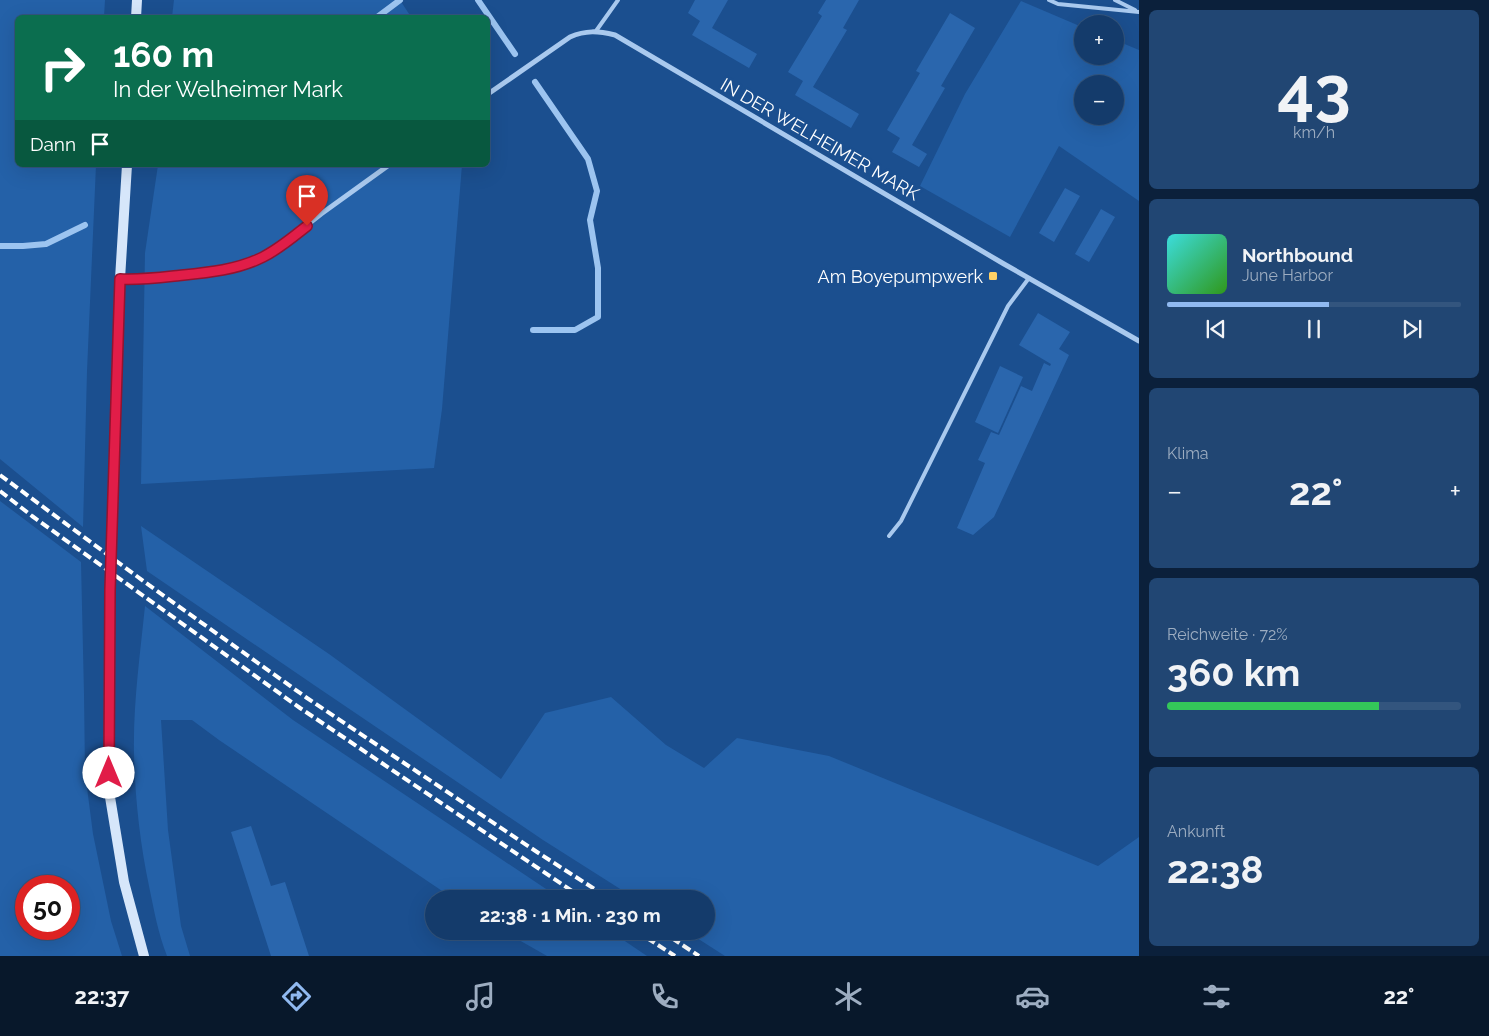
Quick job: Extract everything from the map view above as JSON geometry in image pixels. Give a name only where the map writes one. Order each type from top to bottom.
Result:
[{"type":"main road","points":[[136,15],[138,0]]},
{"type":"main road","points":[[127,167],[120,279],[110,590],[109,791],[124,882],[144,956]]},
{"type":"street","name":"IN DER WELHEIMER MARK","points":[[490,93],[570,37],[579,33],[596,31],[615,35],[1139,341]]},
{"type":"street","points":[[120,279],[134,280],[214,272],[239,266],[262,257],[278,248],[386,167]]},
{"type":"lane","points":[[596,31],[618,0]]},
{"type":"lane","points":[[1049,0],[1058,4],[1138,12]]},
{"type":"lane","points":[[1115,0],[1138,12]]},
{"type":"lane","points":[[889,536],[901,521],[1008,306],[1029,278]]},
{"type":"shaded area","points":[[0,0],[105,0],[104,15],[15,15],[15,167],[96,167],[87,371],[83,527],[0,459]]},
{"type":"shaded area","points":[[174,0],[400,0],[410,15],[172,15]]},
{"type":"shaded area","points":[[1021,1],[1074,24],[1074,65],[1124,65],[1124,44],[1139,50],[1139,201],[1059,146],[1010,237],[920,186],[965,94]]},
{"type":"shaded area","points":[[158,167],[462,167],[442,409],[434,468],[141,484],[145,253]]},
{"type":"shaded area","points":[[0,501],[81,562],[85,772],[93,834],[111,921],[122,956],[0,956]]},
{"type":"shaded area","points":[[141,526],[329,654],[501,779],[545,713],[611,697],[666,745],[704,768],[737,738],[829,756],[1098,866],[1139,837],[1139,956],[725,956],[700,940],[715,940],[715,890],[622,890],[543,840],[147,571]]},
{"type":"shaded area","points":[[145,606],[293,720],[548,890],[441,890],[192,720],[161,720],[168,830],[181,926],[190,956],[167,956],[161,939],[146,870],[138,820],[134,754],[137,680]]},
{"type":"shaded area","points":[[519,940],[623,940],[647,956],[547,956]]},
{"type":"building","points":[[695,0],[728,0],[712,28],[757,54],[749,68],[692,35],[700,21],[688,13]]},
{"type":"building","points":[[826,0],[859,0],[843,28],[847,30],[813,87],[859,114],[851,128],[795,95],[803,81],[788,72],[822,16],[818,13]]},
{"type":"building","points":[[950,13],[975,28],[941,86],[945,88],[912,145],[927,154],[919,167],[892,152],[900,138],[887,130],[920,73],[916,71]]},
{"type":"building","points":[[1065,188],[1080,196],[1054,242],[1039,233]]},
{"type":"building","points":[[1101,209],[1115,217],[1089,262],[1075,254]]},
{"type":"building","points":[[1038,313],[1070,332],[1059,349],[1069,355],[994,517],[973,535],[957,528],[985,463],[978,460],[991,432],[999,435],[1021,386],[1032,391],[1044,363],[1050,366],[1051,364],[1019,345]]},
{"type":"building","points":[[1000,366],[1023,377],[998,433],[975,422]]},
{"type":"building","points":[[251,826],[271,886],[285,882],[309,956],[271,956],[231,832]]},
{"type":"waterway","points":[[380,15],[400,0]]},
{"type":"waterway","points":[[478,0],[488,15]]},
{"type":"waterway","points":[[490,18],[515,54]]},
{"type":"waterway","points":[[533,330],[575,330],[598,317],[598,268],[590,220],[597,191],[588,159],[535,82]]},
{"type":"waterway","points":[[0,246],[46,244],[85,225]]},
{"type":"railway","points":[[0,475],[146,583],[307,698],[596,890]]},
{"type":"railway","points":[[0,491],[32,516],[300,708],[571,890]]},
{"type":"railway","points":[[650,940],[675,956]]},
{"type":"railway","points":[[675,940],[699,956]]},
{"type":"place","name":"Am Boyepumpwerk","points":[[993,276]]},
{"type":"route","points":[[109,773],[110,590],[120,279],[134,280],[214,272],[239,266],[278,248],[307,226]]}]
